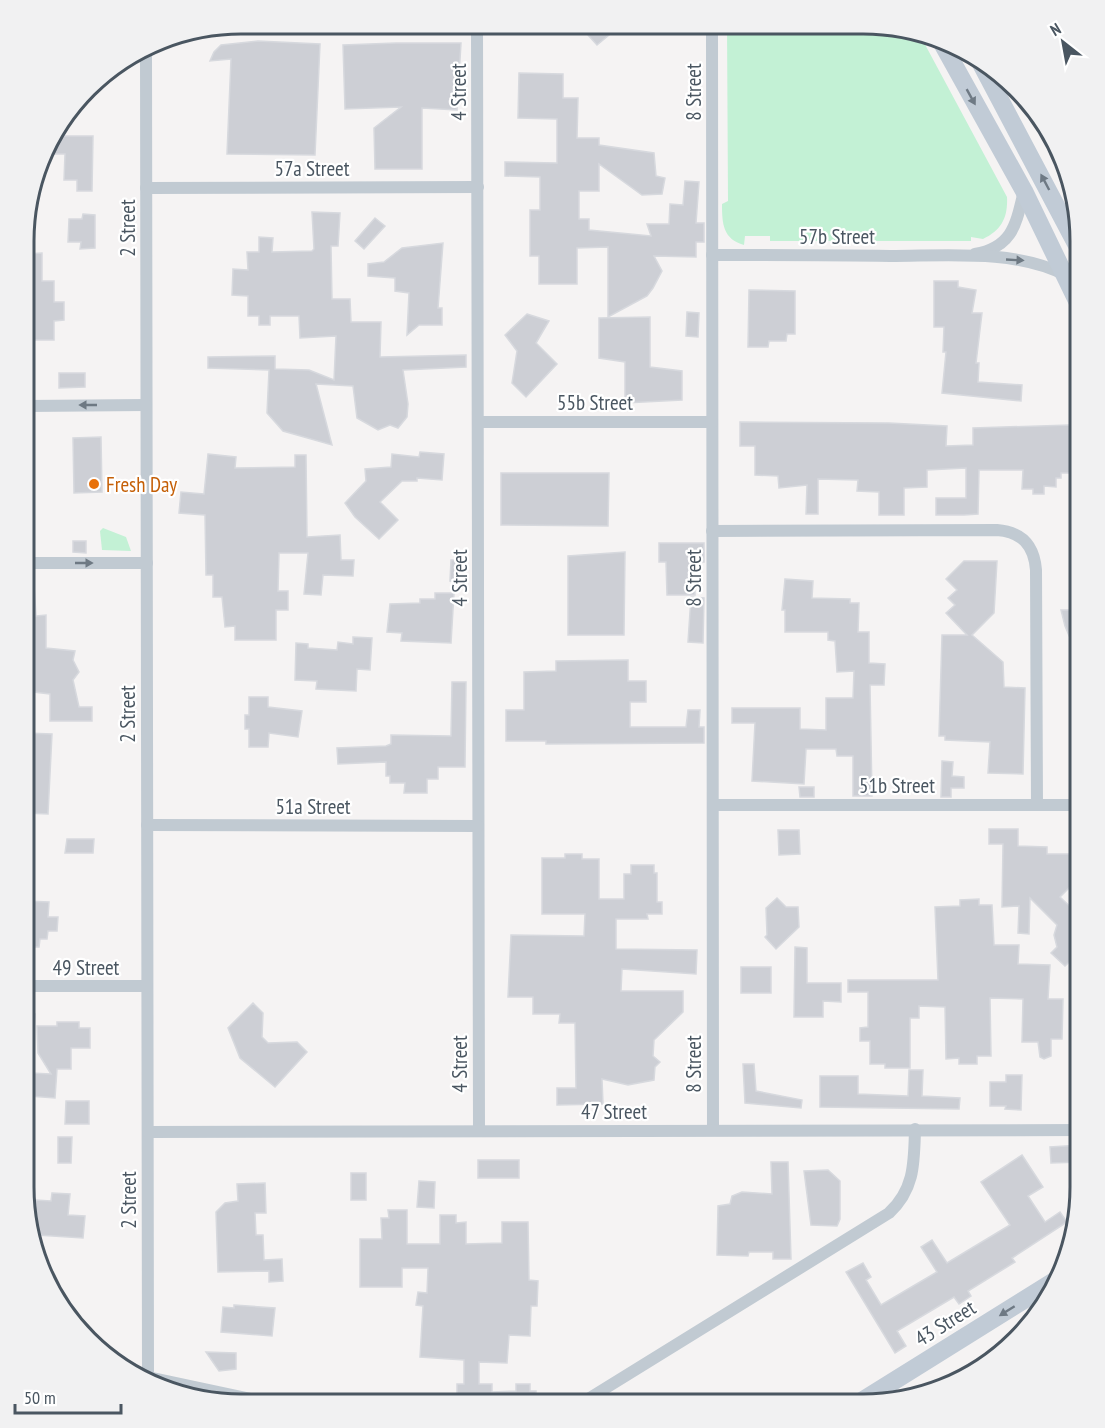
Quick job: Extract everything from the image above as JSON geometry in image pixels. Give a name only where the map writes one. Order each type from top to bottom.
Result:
[{"type":"main road","points":[[947,52],[1024,191],[1070,286]]},
{"type":"main road","points":[[987,76],[1070,231]]},
{"type":"main road","name":"43 Street","points":[[874,1393],[1044,1287]]},
{"type":"street","name":"4 Street","points":[[477,34],[479,1131]]},
{"type":"street","name":"8 Street","points":[[712,34],[713,1130]]},
{"type":"street","name":"2 Street","points":[[146,58],[148,1371]]},
{"type":"street","name":"57a Street","points":[[146,188],[478,187]]},
{"type":"street","name":"57b Street","points":[[962,256],[989,251],[1010,236],[1018,219],[1024,191]]},
{"type":"street","name":"57b Street","points":[[712,255],[962,256],[1033,261],[1065,275]]},
{"type":"street","points":[[34,406],[146,405]]},
{"type":"street","name":"55b Street","points":[[478,422],[712,422]]},
{"type":"street","points":[[712,531],[997,530],[1021,537],[1033,552],[1036,570],[1037,805]]},
{"type":"street","points":[[34,564],[147,563]]},
{"type":"street","name":"51b Street","points":[[713,805],[1070,805]]},
{"type":"street","name":"51a Street","points":[[147,825],[478,826]]},
{"type":"street","name":"49 Street","points":[[34,986],[147,986]]},
{"type":"street","points":[[598,1393],[889,1213],[910,1186],[914,1163],[915,1129]]},
{"type":"street","name":"47 Street","points":[[148,1132],[1070,1130]]},
{"type":"street","points":[[183,1385],[220,1392]]},
{"type":"green space","points":[[727,34],[863,34],[890,36],[925,44],[1007,197],[1005,217],[995,231],[983,239],[971,237],[971,241],[770,241],[770,236],[745,236],[744,245],[732,239],[725,230],[722,204],[728,201]]},
{"type":"green space","points":[[103,528],[126,537],[131,551],[102,550],[100,531]]},
{"type":"building","points":[[587,34],[610,34],[597,45]]},
{"type":"building","points":[[258,41],[320,44],[315,155],[227,154],[231,59],[210,61],[214,52],[221,45]]},
{"type":"building","points":[[461,43],[457,110],[422,108],[422,169],[375,169],[374,128],[401,107],[345,109],[343,45]]},
{"type":"building","points":[[519,73],[563,74],[563,98],[578,98],[577,138],[599,138],[599,145],[654,153],[656,176],[665,178],[662,194],[642,195],[599,164],[599,191],[579,191],[579,219],[589,219],[589,230],[651,236],[647,224],[669,224],[670,204],[683,205],[685,181],[699,182],[696,223],[704,223],[704,242],[696,242],[696,257],[654,256],[662,271],[647,296],[608,317],[608,247],[577,248],[577,284],[539,284],[539,256],[530,256],[530,210],[540,210],[540,177],[505,176],[505,162],[557,163],[557,119],[518,118]]},
{"type":"building","points":[[64,136],[93,136],[92,191],[77,191],[77,180],[64,180],[65,154],[54,154]]},
{"type":"building","points":[[312,212],[340,213],[338,246],[331,246],[332,299],[350,299],[351,322],[381,322],[380,357],[466,355],[466,367],[403,370],[408,404],[407,417],[398,428],[390,425],[378,430],[357,418],[353,386],[316,384],[332,445],[283,431],[267,413],[269,370],[208,368],[208,357],[275,356],[275,369],[309,370],[334,380],[336,336],[300,338],[299,316],[270,316],[270,325],[259,325],[259,316],[248,316],[248,296],[232,295],[233,269],[248,270],[247,252],[259,252],[259,237],[273,238],[272,252],[312,251],[314,249]]},
{"type":"building","points":[[83,214],[95,215],[95,248],[80,249],[81,242],[68,242],[69,219],[82,219]]},
{"type":"building","points":[[375,218],[385,226],[364,249],[355,241]]},
{"type":"building","points":[[443,243],[438,308],[442,308],[442,325],[419,325],[407,335],[409,293],[395,291],[395,278],[368,276],[368,264],[384,262],[402,248]]},
{"type":"building","points":[[42,253],[42,281],[54,281],[54,302],[64,302],[64,320],[54,321],[54,340],[34,340],[34,254]]},
{"type":"building","points":[[934,281],[958,281],[958,287],[976,290],[972,313],[982,313],[976,363],[979,363],[978,382],[1022,385],[1021,401],[942,393],[946,352],[943,352],[944,327],[934,327]]},
{"type":"building","points":[[749,290],[795,291],[795,334],[787,334],[786,341],[769,341],[768,347],[748,347]]},
{"type":"building","points":[[687,312],[699,313],[698,337],[686,336]]},
{"type":"building","points":[[527,314],[549,321],[536,343],[557,364],[526,397],[512,383],[517,351],[505,335]]},
{"type":"building","points":[[650,317],[650,367],[682,371],[682,400],[625,403],[625,362],[599,358],[599,318]]},
{"type":"building","points":[[59,373],[85,373],[85,387],[59,388]]},
{"type":"building","points":[[740,422],[889,423],[947,426],[946,446],[973,445],[973,428],[1070,425],[1070,473],[1061,473],[1061,478],[1056,478],[1056,487],[1044,486],[1044,494],[1033,494],[1033,489],[1022,489],[1023,470],[979,470],[978,514],[964,515],[936,515],[936,498],[966,498],[966,468],[927,470],[927,487],[904,488],[904,515],[879,515],[879,492],[857,491],[858,480],[818,479],[818,514],[806,514],[807,485],[779,488],[778,476],[755,475],[755,446],[740,446]]},
{"type":"building","points":[[101,437],[102,492],[74,493],[73,438]]},
{"type":"building","points":[[420,452],[444,454],[442,480],[417,478],[417,481],[402,481],[380,502],[398,520],[379,539],[355,517],[345,503],[366,481],[365,469],[391,467],[392,454],[419,457]]},
{"type":"building","points":[[208,454],[236,457],[235,468],[295,467],[295,455],[306,455],[307,537],[340,535],[341,560],[354,560],[353,576],[323,575],[321,595],[304,594],[308,553],[279,553],[278,591],[288,591],[288,610],[276,610],[276,640],[235,640],[235,626],[225,627],[222,597],[213,597],[213,575],[206,575],[205,515],[179,513],[181,492],[204,494]]},
{"type":"building","points":[[501,473],[609,473],[608,526],[501,525]]},
{"type":"building","points":[[73,541],[86,541],[86,553],[73,552]]},
{"type":"building","points":[[659,543],[704,543],[704,562],[694,562],[695,595],[667,595],[666,562],[659,562]]},
{"type":"building","points":[[625,552],[624,635],[568,635],[568,556]]},
{"type":"building","points":[[451,560],[465,560],[465,582],[450,581]]},
{"type":"building","points":[[964,561],[997,561],[994,613],[972,635],[1003,662],[1004,687],[1025,688],[1023,774],[988,773],[990,742],[945,740],[945,736],[939,736],[942,635],[967,635],[946,613],[955,605],[948,598],[957,590],[946,579]]},
{"type":"building","points":[[785,579],[813,581],[812,598],[850,599],[850,603],[859,603],[858,632],[869,632],[869,663],[885,664],[884,685],[870,685],[872,796],[853,796],[853,756],[837,756],[836,749],[806,749],[804,784],[752,781],[755,723],[732,723],[732,708],[800,708],[800,729],[826,730],[826,698],[853,698],[854,671],[837,672],[835,641],[828,640],[828,632],[785,632],[785,610],[782,610]]},
{"type":"building","points":[[34,585],[36,616],[46,615],[46,648],[75,651],[73,660],[79,672],[73,680],[79,707],[92,707],[92,721],[50,721],[50,694],[34,692]]},
{"type":"building","points":[[435,593],[454,593],[451,643],[401,641],[402,633],[387,632],[390,604],[420,603],[420,599],[435,599]]},
{"type":"building","points":[[691,597],[704,598],[703,643],[688,642]]},
{"type":"building","points":[[1061,610],[1070,610],[1070,638]]},
{"type":"building","points":[[353,637],[372,638],[370,670],[357,669],[356,691],[316,689],[317,681],[295,680],[296,643],[308,644],[308,648],[337,650],[338,642],[353,644]]},
{"type":"building","points":[[628,660],[628,681],[646,681],[646,702],[630,702],[630,727],[686,727],[688,710],[700,710],[699,727],[704,727],[704,743],[546,744],[546,741],[506,741],[506,710],[524,710],[524,672],[556,671],[556,661]]},
{"type":"building","points":[[452,682],[466,682],[465,767],[438,767],[438,779],[427,779],[427,793],[404,793],[405,783],[390,783],[390,776],[386,776],[386,762],[338,764],[337,748],[386,746],[391,744],[391,735],[451,736]]},
{"type":"building","points":[[249,697],[268,697],[268,707],[302,711],[298,737],[269,733],[268,747],[249,747],[249,729],[245,729],[245,715],[249,715]]},
{"type":"building","points":[[34,733],[52,734],[48,814],[34,813]]},
{"type":"building","points":[[942,761],[953,762],[952,776],[964,777],[964,788],[951,788],[951,797],[941,797]]},
{"type":"building","points":[[799,787],[814,787],[814,797],[800,797]]},
{"type":"building","points":[[989,829],[1018,829],[1018,846],[1047,847],[1047,854],[1070,854],[1070,887],[1060,897],[1070,907],[1070,961],[1065,966],[1051,953],[1057,947],[1054,935],[1057,925],[1030,898],[1029,934],[1018,933],[1019,906],[1002,907],[1003,844],[989,844]]},
{"type":"building","points":[[778,830],[799,830],[800,854],[779,855]]},
{"type":"building","points":[[67,839],[94,839],[93,853],[65,853]]},
{"type":"building","points":[[565,854],[582,854],[582,859],[599,859],[599,899],[624,899],[624,874],[631,874],[631,865],[654,865],[654,873],[657,873],[657,902],[662,902],[662,914],[647,914],[648,919],[616,919],[616,949],[697,950],[696,974],[622,969],[621,991],[683,991],[683,1012],[654,1040],[653,1056],[660,1062],[655,1067],[654,1080],[628,1085],[602,1079],[603,1104],[557,1105],[557,1088],[576,1088],[575,1023],[559,1023],[560,1014],[533,1014],[533,997],[508,997],[511,935],[584,936],[585,914],[542,914],[542,858],[565,858]]},
{"type":"building","points":[[777,898],[786,907],[798,907],[799,927],[776,949],[765,937],[767,935],[766,908]]},
{"type":"building","points":[[979,899],[979,905],[992,905],[994,945],[1019,945],[1018,964],[1050,965],[1048,999],[1063,999],[1062,1039],[1051,1039],[1051,1056],[1044,1059],[1040,1057],[1038,1042],[1022,1042],[1023,999],[990,998],[991,1056],[977,1056],[977,1064],[959,1064],[959,1058],[946,1059],[945,1007],[919,1006],[919,1018],[910,1018],[910,1068],[885,1068],[885,1064],[870,1064],[870,1041],[860,1041],[860,1028],[868,1027],[868,992],[848,992],[848,980],[938,980],[935,907],[960,906],[960,900]]},
{"type":"building","points":[[34,901],[49,902],[48,917],[58,917],[57,931],[48,931],[47,939],[40,939],[39,947],[34,947]]},
{"type":"building","points":[[795,947],[807,948],[807,983],[841,983],[841,1002],[823,1001],[823,1017],[794,1017]]},
{"type":"building","points":[[741,967],[771,967],[771,993],[741,993]]},
{"type":"building","points":[[253,1003],[263,1013],[262,1037],[268,1043],[297,1042],[307,1052],[275,1087],[240,1058],[228,1028]]},
{"type":"building","points":[[57,1022],[79,1022],[79,1028],[90,1028],[90,1048],[71,1048],[71,1069],[57,1069],[55,1098],[34,1096],[34,1073],[51,1074],[38,1053],[37,1026],[57,1026]]},
{"type":"building","points":[[743,1064],[754,1064],[756,1091],[802,1100],[801,1108],[745,1103]]},
{"type":"building","points":[[909,1070],[923,1070],[922,1096],[960,1098],[959,1109],[820,1107],[820,1076],[858,1076],[858,1094],[908,1096]]},
{"type":"building","points":[[1006,1075],[1022,1075],[1021,1110],[1005,1109],[1006,1106],[990,1106],[990,1082],[1006,1082]]},
{"type":"building","points":[[66,1101],[89,1101],[89,1124],[65,1124]]},
{"type":"building","points":[[58,1137],[72,1137],[71,1163],[58,1163]]},
{"type":"building","points":[[1070,1146],[1070,1162],[1051,1163],[1050,1147]]},
{"type":"building","points":[[1022,1155],[1043,1187],[1028,1196],[1045,1222],[1060,1212],[1067,1222],[1012,1258],[1015,1262],[968,1291],[971,1296],[959,1304],[954,1297],[897,1331],[906,1346],[895,1353],[846,1272],[863,1263],[871,1277],[866,1280],[881,1305],[937,1272],[921,1247],[932,1240],[947,1263],[1010,1225],[981,1182]]},
{"type":"building","points":[[478,1160],[519,1160],[519,1178],[478,1178]]},
{"type":"building","points":[[771,1162],[788,1162],[791,1259],[773,1259],[773,1252],[749,1252],[748,1256],[717,1255],[718,1206],[730,1204],[732,1196],[742,1192],[772,1194]]},
{"type":"building","points":[[828,1170],[840,1181],[840,1219],[837,1226],[811,1225],[804,1171]]},
{"type":"building","points":[[351,1173],[366,1173],[366,1200],[351,1200]]},
{"type":"building","points":[[419,1181],[435,1182],[434,1208],[417,1207]]},
{"type":"building","points":[[265,1183],[266,1213],[255,1213],[256,1235],[263,1235],[264,1260],[282,1259],[283,1281],[269,1282],[269,1271],[218,1272],[216,1212],[225,1203],[238,1201],[237,1184]]},
{"type":"building","points":[[52,1193],[70,1194],[68,1215],[85,1216],[83,1238],[41,1235],[36,1213],[36,1200],[51,1201]]},
{"type":"building","points":[[388,1210],[407,1210],[407,1244],[440,1244],[440,1215],[456,1215],[456,1223],[466,1222],[466,1244],[502,1243],[502,1222],[528,1222],[529,1280],[538,1281],[537,1306],[531,1306],[530,1336],[509,1335],[507,1363],[479,1362],[479,1384],[492,1384],[492,1392],[516,1391],[516,1384],[530,1384],[530,1391],[536,1391],[536,1393],[457,1393],[457,1384],[464,1384],[464,1360],[420,1357],[423,1306],[416,1305],[418,1292],[427,1293],[428,1268],[402,1268],[402,1287],[360,1287],[360,1239],[382,1239],[381,1218],[389,1218]]},
{"type":"building","points":[[234,1305],[275,1308],[272,1336],[221,1332],[223,1307],[234,1308]]},
{"type":"building","points":[[206,1352],[236,1353],[236,1369],[219,1371]]},
{"type":"place","name":"Fresh Day","points":[[94,484]]}]
